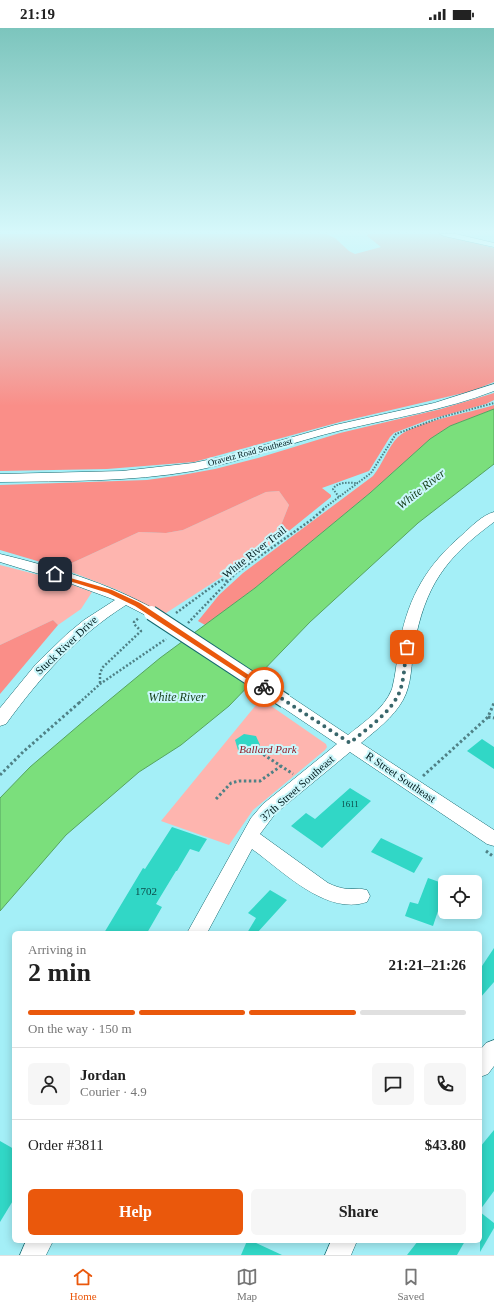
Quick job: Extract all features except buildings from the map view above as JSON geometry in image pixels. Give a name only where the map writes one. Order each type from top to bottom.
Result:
[{"type":"street","name":"Oravetz Road Southeast","points":[[0,478],[136,473],[191,467],[234,458],[338,428],[455,401],[494,387]]},
{"type":"street","name":"37th Street Southeast","points":[[198,931],[257,823],[269,809],[383,715],[396,698],[402,682],[404,662],[417,603],[427,583],[440,565],[475,529],[494,516]]},
{"type":"street","name":"R Street Southeast","points":[[0,558],[96,587],[126,599],[155,615],[494,840]]},
{"type":"street","name":"Stuck River Drive","points":[[0,720],[39,669],[100,614],[126,599]]},
{"type":"street","points":[[249,836],[321,889],[336,895],[349,897],[360,896]]},
{"type":"street","points":[[482,1064],[494,1050]]},
{"type":"street","points":[[33,1255],[39,1243]]},
{"type":"street","points":[[338,1255],[343,1243]]},
{"type":"path","name":"White River Trail","points":[[184,627],[236,574],[311,520],[371,473],[388,445],[399,432],[494,403]]},
{"type":"path","points":[[339,497],[333,489],[335,486],[343,483],[359,483]]},
{"type":"path","points":[[100,684],[100,673],[103,667],[141,631],[134,624],[134,622],[155,615],[179,612],[217,583],[222,580],[229,581]]},
{"type":"path","points":[[0,775],[23,752],[100,684],[172,635]]},
{"type":"path","points":[[413,785],[488,717],[494,703]]},
{"type":"path","points":[[488,717],[494,718]]},
{"type":"path","points":[[255,749],[303,781]]},
{"type":"path","points":[[216,799],[231,784],[239,781],[260,781],[281,766]]},
{"type":"green space","points":[[279,491],[289,505],[274,543],[163,615],[120,591],[61,568],[139,532],[166,533],[183,530],[266,492]]},
{"type":"green space","points":[[0,565],[62,581],[92,592],[81,609],[58,625],[53,620],[0,645]]},
{"type":"green space","name":"Ballard Park","points":[[261,699],[326,744],[327,747],[325,750],[253,810],[229,845],[161,821]]},
{"type":"shaded area","points":[[0,291],[494,291],[494,382],[472,391],[340,422],[194,462],[107,469],[0,471]]},
{"type":"shaded area","points":[[494,393],[494,400],[486,404],[428,420],[394,433],[369,471],[322,488],[331,495],[331,497],[274,543],[289,505],[279,491],[266,492],[183,530],[166,533],[139,532],[61,568],[0,550],[0,485],[147,480],[215,469],[258,458],[340,433],[441,409]]},
{"type":"shaded area","points":[[494,405],[494,409],[450,426],[430,439],[370,493],[255,588],[205,625],[198,621],[219,595],[243,573],[373,476],[391,446],[398,437],[406,431],[430,422]]},
{"type":"shaded area","points":[[53,620],[58,625],[0,694],[0,645]]},
{"type":"water","name":"White River","points":[[494,409],[494,464],[418,523],[310,622],[229,706],[181,745],[139,772],[66,835],[0,911],[0,798],[30,767],[160,658],[255,588],[370,493],[430,439],[450,426]]},
{"type":"way so far","points":[[264,687],[350,743],[383,715],[396,698],[402,682],[407,647]]},
{"type":"route","points":[[55,574],[110,592],[137,604],[264,687]]}]
